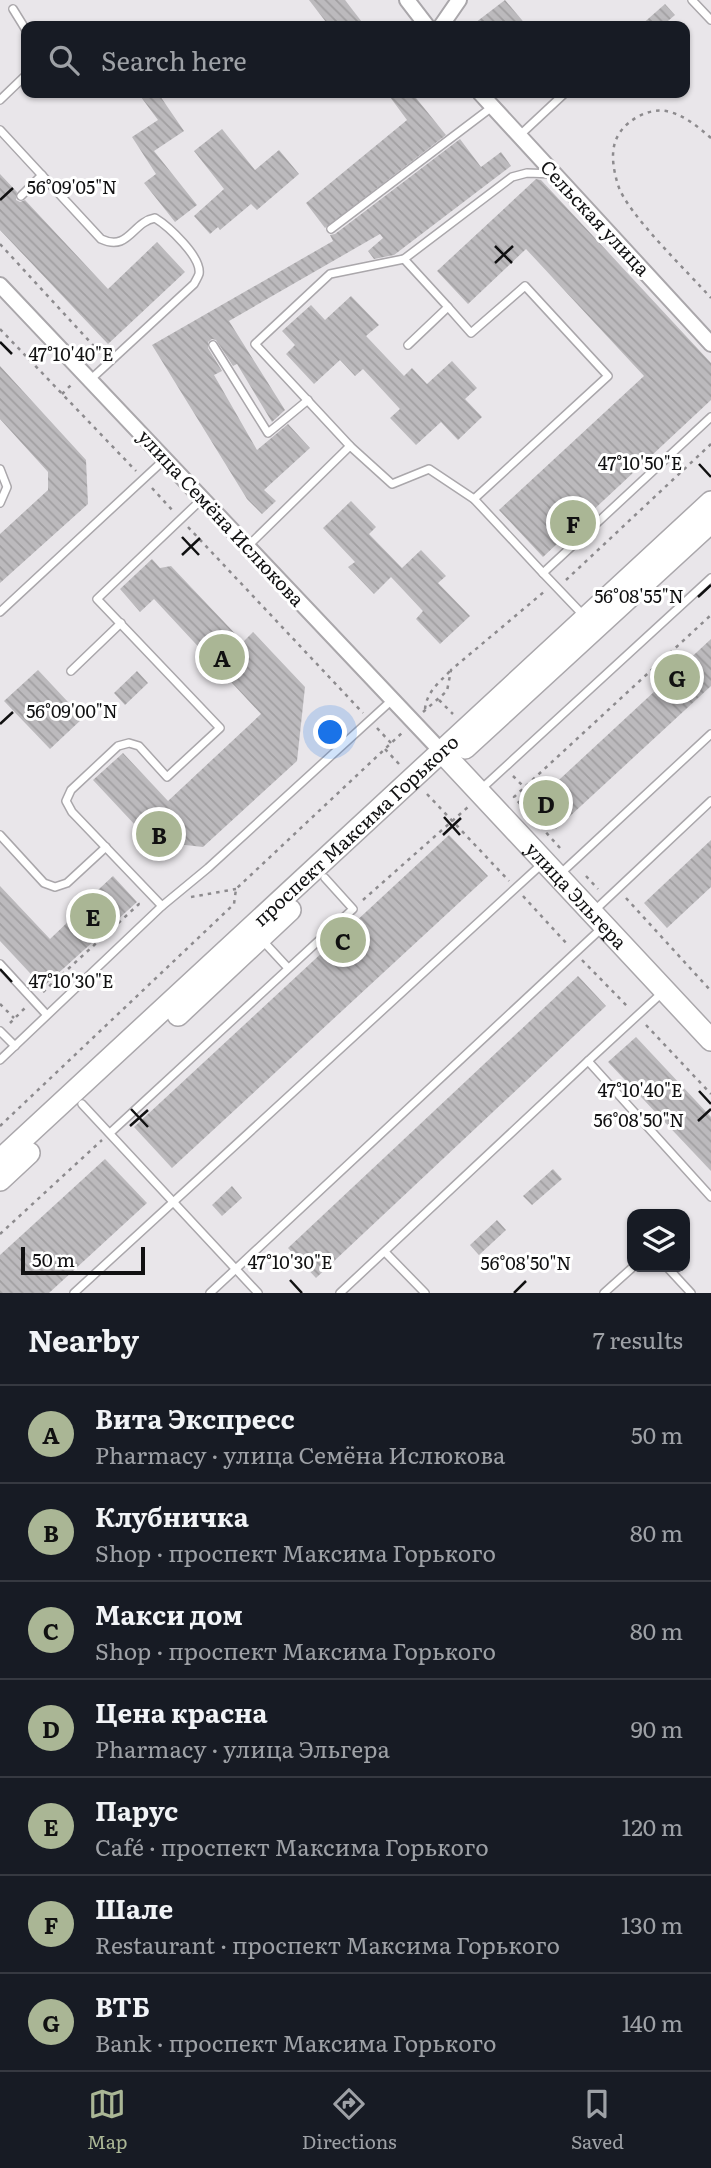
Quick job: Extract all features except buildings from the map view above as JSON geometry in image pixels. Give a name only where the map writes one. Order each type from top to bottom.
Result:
[{"type":"main road","name":"проспект Максима Горького","points":[[0,1160],[77,1098],[261,938],[325,878],[586,618],[711,502]]},
{"type":"main road","name":"проспект Максима Горького","points":[[0,1180],[77,1098],[446,757],[711,522]]},
{"type":"main road","name":"улица Эльгера","points":[[446,757],[477,796],[554,862],[598,919],[711,1040]]},
{"type":"street","points":[[407,0],[423,21]]},
{"type":"street","points":[[444,21],[459,0]]},
{"type":"street","name":"Сельская улица","points":[[484,98],[711,344]]},
{"type":"street","name":"улица Семёна Ислюкова","points":[[0,285],[446,757]]},
{"type":"lane","points":[[692,0],[711,20]]},
{"type":"lane","points":[[13,9],[21,22]]},
{"type":"lane","points":[[0,100],[21,80]]},
{"type":"lane","points":[[519,136],[560,98]]},
{"type":"lane","points":[[331,229],[492,107]]},
{"type":"lane","points":[[0,130],[102,239],[111,244],[123,241],[147,219],[155,218],[192,252],[198,263],[200,272],[194,284],[90,380]]},
{"type":"lane","points":[[555,174],[527,173],[512,177],[404,259],[330,274],[255,344],[350,446],[392,484],[429,469],[474,499],[586,618]]},
{"type":"lane","points":[[21,196],[41,175]]},
{"type":"lane","points":[[404,259],[471,333],[525,286],[608,376],[474,499]]},
{"type":"lane","points":[[408,345],[448,307]]},
{"type":"lane","points":[[213,345],[268,433],[308,400]]},
{"type":"lane","points":[[543,573],[711,417]]},
{"type":"lane","points":[[248,546],[350,446]]},
{"type":"lane","points":[[0,612],[165,459]]},
{"type":"lane","points":[[0,469],[8,487],[0,503]]},
{"type":"lane","points":[[162,906],[72,812],[66,801],[71,790],[118,746],[129,743],[139,746],[167,777],[220,728],[97,599],[202,499]]},
{"type":"lane","points":[[477,796],[711,578]]},
{"type":"lane","points":[[71,671],[121,623]]},
{"type":"lane","points":[[0,1060],[162,906],[208,868],[392,700]]},
{"type":"lane","points":[[74,1293],[554,862],[711,734]]},
{"type":"lane","points":[[210,1293],[598,919],[711,802]]},
{"type":"lane","points":[[0,835],[44,883],[55,887],[67,883],[106,847]]},
{"type":"lane","points":[[110,1133],[353,909],[325,878]]},
{"type":"lane","points":[[261,938],[288,968]]},
{"type":"lane","points":[[0,964],[46,1014]]},
{"type":"lane","points":[[340,1293],[665,991]]},
{"type":"lane","points":[[0,1031],[15,1046]]},
{"type":"lane","points":[[588,1062],[711,1196]]},
{"type":"lane","points":[[77,1098],[258,1293]]},
{"type":"lane","points":[[385,1252],[425,1293]]},
{"type":"lane","points":[[604,1293],[627,1272]]},
{"type":"lane","points":[[672,1272],[691,1293]]},
{"type":"path","points":[[711,138],[691,121],[668,111],[649,111],[627,122],[617,133],[612,154],[618,187],[632,209],[711,298]]},
{"type":"path","points":[[0,244],[109,362]]},
{"type":"path","points":[[0,329],[391,743]]},
{"type":"path","points":[[563,583],[711,444]]},
{"type":"path","points":[[425,711],[426,697],[430,691],[548,589]]},
{"type":"path","points":[[554,862],[514,797],[711,615]]},
{"type":"path","points":[[419,716],[447,691],[452,670]]},
{"type":"path","points":[[439,700],[453,714]]},
{"type":"path","points":[[190,897],[236,889],[406,728]]},
{"type":"path","points":[[385,749],[399,764]]},
{"type":"path","points":[[509,772],[524,787]]},
{"type":"path","points":[[427,794],[509,881]]},
{"type":"path","points":[[353,909],[453,821],[477,796]]},
{"type":"path","points":[[581,871],[604,894]]},
{"type":"path","points":[[0,1126],[234,904],[236,889]]},
{"type":"path","points":[[519,892],[571,948]]},
{"type":"path","points":[[625,896],[711,991]]},
{"type":"path","points":[[0,1003],[14,1018],[139,904],[162,906]]},
{"type":"path","points":[[579,957],[632,1011]]},
{"type":"path","points":[[644,1023],[711,1094]]},
{"type":"path","points":[[0,1234],[110,1133]]},
{"type":"place","name":"Шале","points":[[573,523]]},
{"type":"place","name":"Вита Экспресс","points":[[222,657]]},
{"type":"place","name":"ВТБ","points":[[677,677]]},
{"type":"place","name":"Цена красна","points":[[546,803]]},
{"type":"place","name":"Клубничка","points":[[159,834]]},
{"type":"place","name":"Парус","points":[[93,916]]},
{"type":"place","name":"Макси дом","points":[[343,940]]}]
